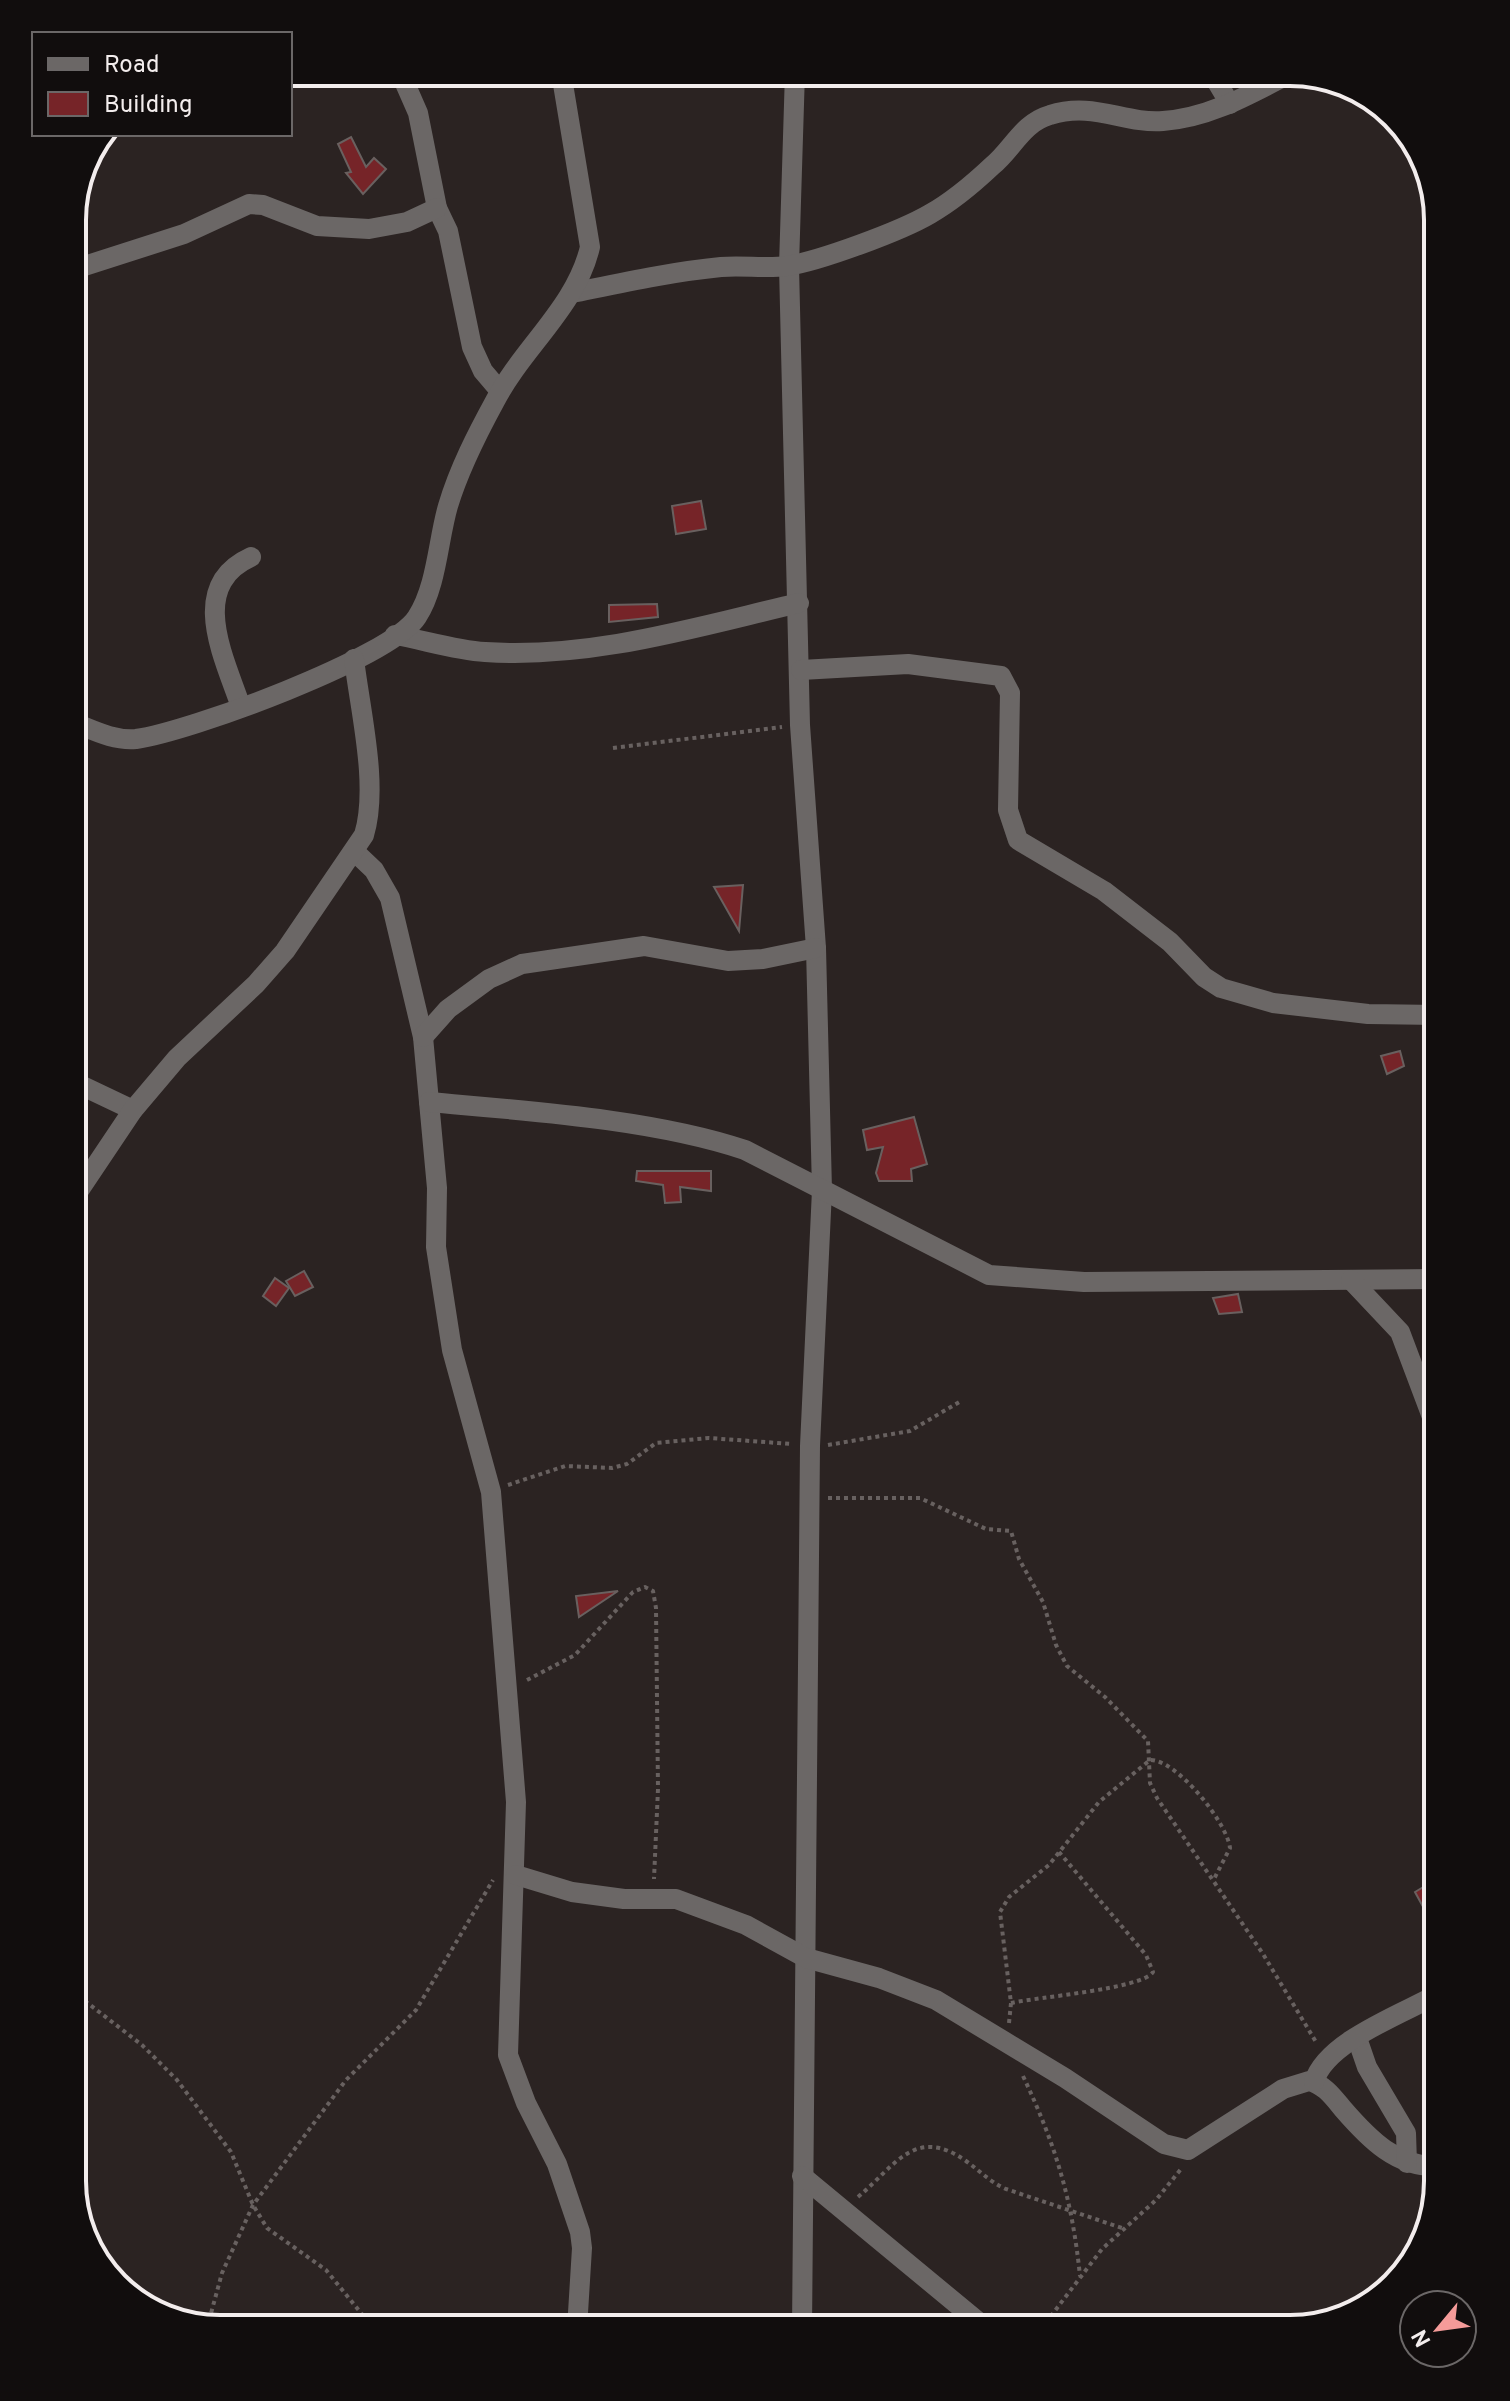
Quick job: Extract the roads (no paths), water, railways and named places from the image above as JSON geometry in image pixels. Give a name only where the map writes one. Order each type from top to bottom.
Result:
[{"type":"street","points":[[406,86],[418,113],[437,208],[448,231],[472,347],[483,371],[500,391]]},
{"type":"street","points":[[86,728],[110,737],[135,739],[241,707],[306,683],[354,659],[415,620],[423,606],[449,502],[500,391],[572,293],[585,266],[590,247],[563,86]]},
{"type":"street","points":[[795,86],[789,266],[800,725],[816,948],[822,1190],[810,1446],[802,2315]]},
{"type":"street","points":[[1219,86],[1230,104]]},
{"type":"street","points":[[572,293],[650,277],[723,267],[789,266],[873,239],[930,214],[995,165],[1031,124],[1047,115],[1069,110],[1098,110],[1160,121],[1230,104],[1265,86]]},
{"type":"street","points":[[86,266],[184,234],[249,204],[263,205],[317,226],[369,229],[407,222],[437,208]]},
{"type":"street","points":[[241,707],[219,637],[213,600],[227,573],[251,557]]},
{"type":"street","points":[[395,635],[483,652],[548,652],[608,646],[799,603]]},
{"type":"street","points":[[86,1180],[133,1110],[177,1058],[256,984],[285,951],[354,851],[369,819],[367,769],[354,659]]},
{"type":"street","points":[[801,670],[908,664],[1001,676],[1010,693],[1008,810],[1018,840],[1104,891],[1170,942],[1204,977],[1221,988],[1273,1003],[1368,1014],[1424,1015]]},
{"type":"street","points":[[354,851],[374,870],[390,898],[423,1037],[441,1277],[452,1350],[491,1492],[516,1802],[506,1874],[508,2055],[526,2103],[557,2164],[580,2232],[582,2248],[578,2315]]},
{"type":"street","points":[[423,1037],[448,1009],[489,979],[522,964],[644,946],[728,961],[763,959],[816,948]]},
{"type":"street","points":[[86,1088],[133,1110]]},
{"type":"street","points":[[429,1102],[581,1119],[713,1139],[745,1150],[989,1275],[1084,1282],[1424,1279]]},
{"type":"street","points":[[1351,1280],[1400,1332],[1424,1396]]},
{"type":"street","points":[[506,1874],[572,1892],[624,1899],[676,1899],[746,1925],[806,1958],[879,1978],[936,2000],[1164,2144],[1179,2150],[1201,2143],[1283,2089],[1314,2082],[1327,2090],[1371,2138],[1407,2163],[1424,2167]]},
{"type":"street","points":[[1314,2082],[1317,2069],[1328,2058],[1357,2038],[1424,2002]]},
{"type":"street","points":[[1357,2038],[1367,2067],[1406,2133],[1407,2163]]},
{"type":"street","points":[[802,2176],[970,2315]]}]
